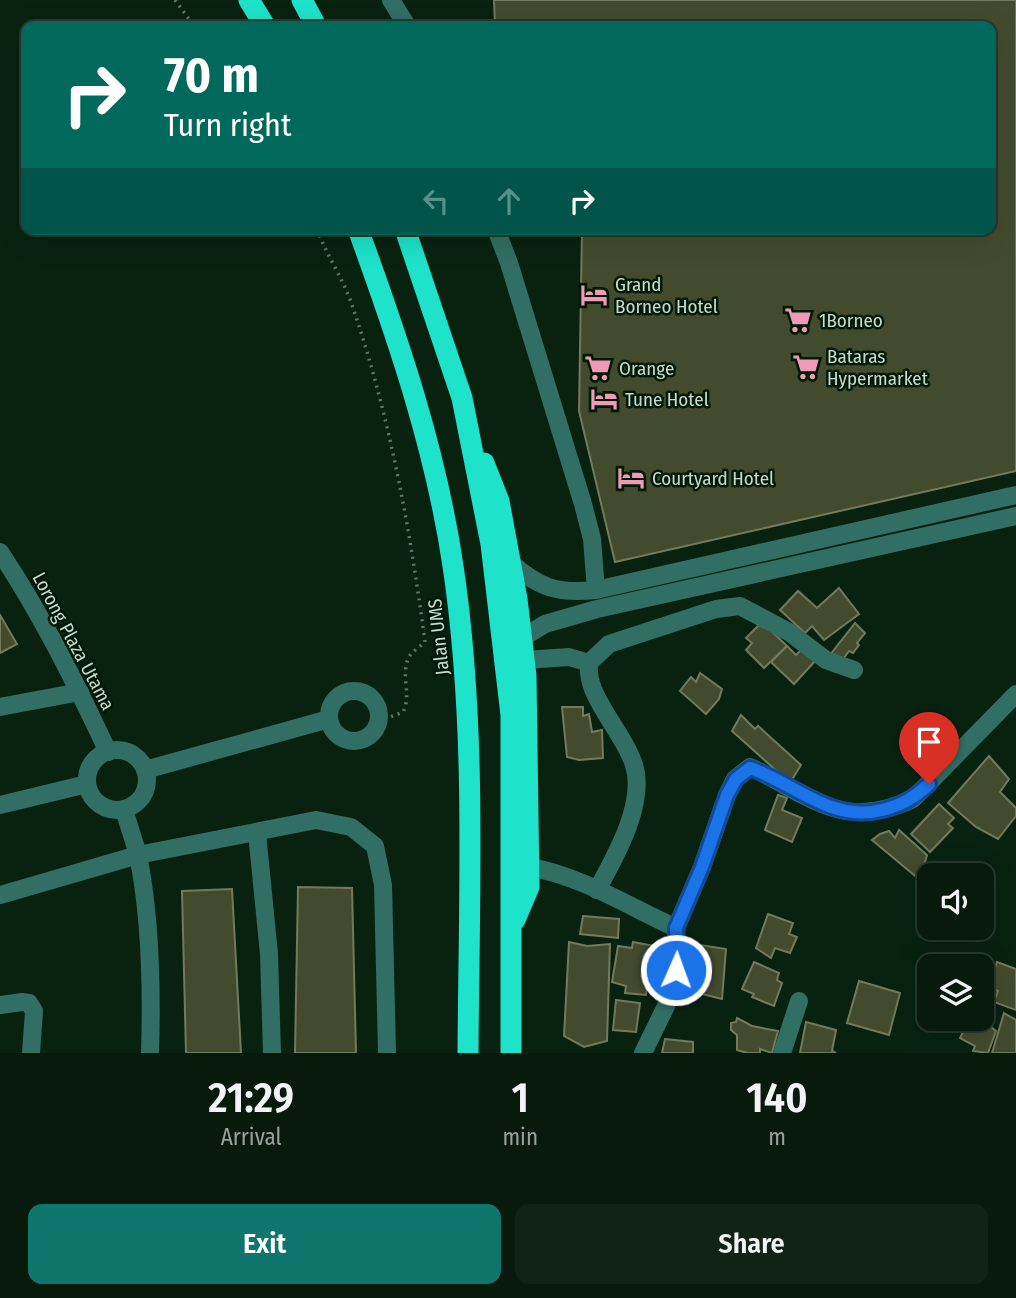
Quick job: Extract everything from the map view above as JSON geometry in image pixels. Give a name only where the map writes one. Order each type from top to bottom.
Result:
[{"type":"highway","points":[[249,0],[262,21]]},
{"type":"highway","points":[[302,0],[313,21]]},
{"type":"highway","name":"Jalan UMS","points":[[360,235],[424,425],[453,565],[467,699],[468,1053]]},
{"type":"highway","points":[[407,235],[462,398],[491,544],[511,715],[511,1053]]},
{"type":"highway","points":[[468,430],[496,492],[525,660],[529,887],[512,928]]},
{"type":"street","points":[[391,0],[404,21]]},
{"type":"street","points":[[498,235],[583,504],[592,539],[596,590]]},
{"type":"street","points":[[510,562],[541,585],[555,590],[596,590],[1016,495]]},
{"type":"street","points":[[522,638],[545,625],[597,610],[1016,516]]},
{"type":"street","name":"Lorong Plaza Utama","points":[[0,552],[28,594],[108,752]]},
{"type":"street","points":[[597,890],[628,830],[636,784],[634,762],[594,693],[588,676],[589,663],[609,644],[716,609],[740,606],[789,632],[826,660],[854,670]]},
{"type":"street","points":[[525,660],[569,657],[589,663]]},
{"type":"street","points":[[353,690],[369,695],[379,717],[373,732],[359,741],[351,741],[336,734],[328,719],[332,703],[344,692],[353,690]]},
{"type":"street","points":[[0,707],[79,692]]},
{"type":"street","points":[[643,1053],[667,1004],[673,984],[678,955],[676,928],[702,867],[727,795],[743,771],[750,768],[760,771],[814,799],[853,813],[873,812],[897,806],[913,799],[1016,694]]},
{"type":"street","points":[[145,770],[328,719]]},
{"type":"street","points":[[126,751],[134,755],[145,770],[147,780],[140,799],[124,809],[114,810],[96,801],[88,784],[88,773],[92,764],[99,756],[108,752],[126,751]]},
{"type":"street","points":[[0,805],[88,784]]},
{"type":"street","points":[[124,809],[138,855],[148,931],[152,1009],[150,1053]]},
{"type":"street","points":[[0,895],[138,855],[257,834],[316,820],[351,827],[374,846],[383,885],[387,1053]]},
{"type":"street","points":[[257,834],[270,954],[272,1053]]},
{"type":"street","points":[[529,867],[550,870],[676,928]]},
{"type":"street","points":[[782,1053],[799,1001]]},
{"type":"street","points":[[0,1005],[29,1003],[34,1011],[31,1053]]},
{"type":"path","points":[[175,0],[190,21]]},
{"type":"path","points":[[320,235],[350,300],[386,427],[414,562],[425,642],[410,655],[406,666],[407,700],[403,712],[390,717],[379,717]]},
{"type":"building","name":"1Borneo","points":[[494,0],[1016,0],[1016,471],[615,562],[579,411],[582,235],[996,235],[996,21],[495,21]]},
{"type":"building","points":[[839,588],[859,614],[824,640],[812,626],[805,633],[780,610],[798,591],[817,608]]},
{"type":"building","points":[[0,615],[17,644],[0,653]]},
{"type":"building","points":[[762,622],[787,646],[764,668],[746,650],[752,643],[746,638]]},
{"type":"building","points":[[855,623],[865,633],[853,653],[849,651],[841,662],[830,655]]},
{"type":"building","points":[[787,646],[796,655],[802,649],[816,660],[794,684],[771,662]]},
{"type":"building","points":[[700,673],[722,689],[719,699],[706,714],[680,691],[691,677],[696,682]]},
{"type":"building","points":[[562,707],[583,707],[583,716],[589,714],[592,732],[602,730],[603,758],[579,760],[567,757]]},
{"type":"building","points":[[741,715],[755,729],[758,726],[801,765],[790,783],[732,731]]},
{"type":"building","points":[[989,756],[1009,779],[1000,792],[1016,808],[1016,816],[998,839],[976,827],[948,803]]},
{"type":"building","points":[[778,795],[787,798],[782,810],[802,818],[792,842],[765,830]]},
{"type":"building","points":[[939,804],[954,818],[948,824],[953,828],[930,852],[911,834]]},
{"type":"building","points":[[899,830],[927,855],[925,863],[917,863],[917,878],[872,840],[889,831],[895,838]]},
{"type":"building","points":[[298,887],[352,888],[356,1053],[295,1053]]},
{"type":"building","points":[[232,889],[241,1053],[186,1053],[182,891]]},
{"type":"building","points":[[768,914],[793,923],[789,934],[797,937],[790,953],[775,948],[771,958],[756,948]]},
{"type":"building","points":[[583,916],[619,919],[618,938],[580,934]]},
{"type":"building","points":[[569,942],[587,946],[610,944],[607,1041],[584,1047],[564,1036]]},
{"type":"building","points":[[633,942],[655,946],[654,969],[649,968],[646,995],[625,993],[626,986],[612,982],[618,946],[632,948]]},
{"type":"building","points":[[700,945],[726,949],[722,999],[698,993],[697,997],[678,993],[685,959],[696,961]]},
{"type":"building","points":[[754,962],[779,973],[777,980],[782,983],[774,1006],[752,997],[754,994],[742,989]]},
{"type":"building","points":[[997,962],[1016,969],[1016,1010],[994,1002],[998,991],[994,990]]},
{"type":"building","points":[[859,981],[900,993],[889,1035],[847,1023]]},
{"type":"building","points":[[616,1000],[640,1003],[636,1032],[613,1030]]},
{"type":"building","points":[[1004,1013],[1016,1020],[1016,1053],[992,1053]]},
{"type":"building","points":[[737,1018],[752,1026],[778,1031],[772,1053],[760,1049],[760,1053],[737,1050],[737,1035],[731,1030],[731,1023],[736,1022]]},
{"type":"building","points":[[806,1022],[836,1030],[832,1051],[836,1053],[800,1053]]},
{"type":"building","points":[[964,1031],[996,1031],[988,1053],[973,1051],[975,1046],[960,1038]]},
{"type":"building","points":[[665,1039],[693,1042],[693,1053],[662,1053]]},
{"type":"place","name":"Grand Borneo Hotel","points":[[594,295]]},
{"type":"place","name":"1Borneo","points":[[798,320]]},
{"type":"place","name":"Bataras Hypermarket","points":[[806,367]]},
{"type":"place","name":"Orange","points":[[598,368]]},
{"type":"place","name":"Tune Hotel","points":[[604,399]]},
{"type":"place","name":"Courtyard Hotel","points":[[631,478]]},
{"type":"route","points":[[676,970],[676,928],[702,867],[727,795],[743,771],[750,768],[760,771],[814,799],[853,813],[873,812],[897,806],[913,799],[929,784]]}]
